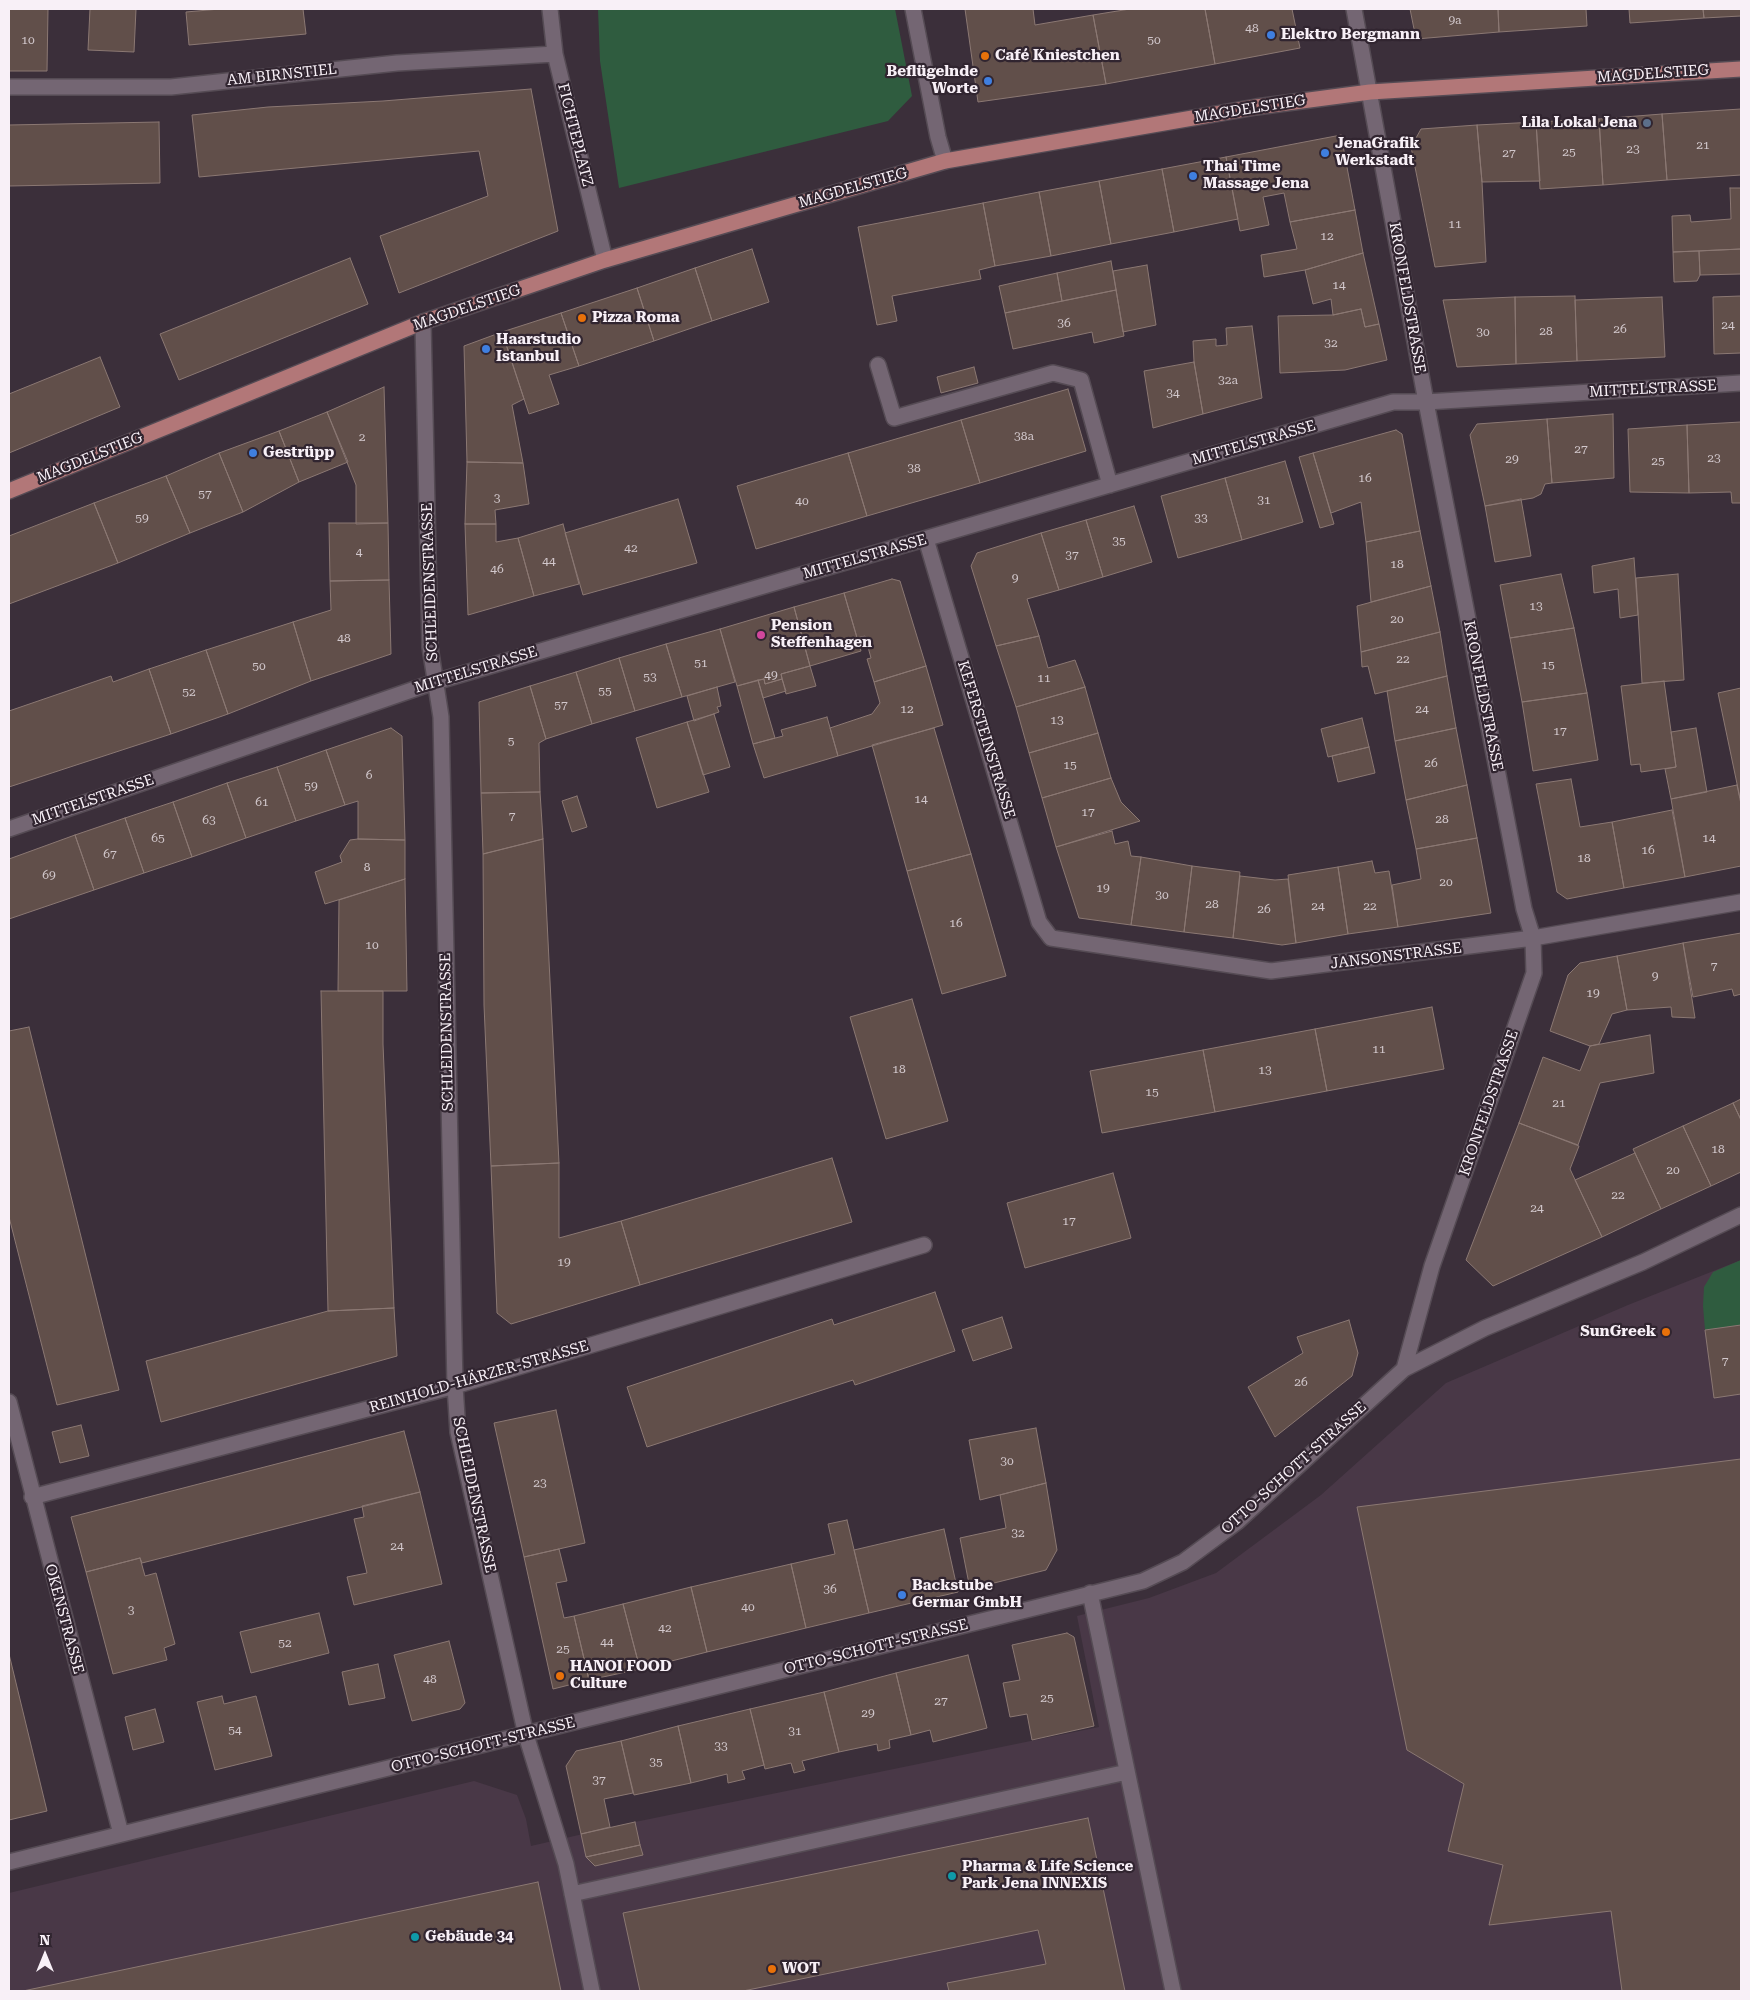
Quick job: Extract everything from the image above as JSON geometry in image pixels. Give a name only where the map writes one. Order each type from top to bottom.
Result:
[{"type":"main road","name":"MAGDELSTIEG","points":[[9,491],[423,322],[605,260],[945,161],[1256,107],[1370,92],[1741,69]]},
{"type":"street","name":"FICHTEPLATZ","points":[[550,9],[555,54],[605,260]]},
{"type":"street","points":[[913,9],[938,137],[945,161]]},
{"type":"street","name":"KRONFELDSTRASSE","points":[[1354,9],[1426,402],[1524,908],[1534,938],[1534,972],[1432,1266],[1404,1369]]},
{"type":"street","name":"AM BIRNSTIEL","points":[[9,87],[171,87],[397,63],[555,54]]},
{"type":"street","name":"SCHLEIDENSTRASSE","points":[[423,322],[430,647],[441,717],[455,1386],[458,1432],[526,1735],[566,1864],[592,1991]]},
{"type":"street","points":[[878,365],[894,418],[1053,372],[1081,380],[1110,485]]},
{"type":"street","name":"MITTELSTRASSE","points":[[9,829],[435,682],[1393,402],[1426,402],[1741,383]]},
{"type":"street","name":"KEFERSTEINSTRASSE","points":[[926,539],[1039,922],[1051,938]]},
{"type":"street","name":"JANSONSTRASSE","points":[[1051,938],[1271,971],[1534,938],[1741,902]]},
{"type":"street","name":"OTTO-SCHOTT-STRASSE","points":[[9,1862],[1143,1581],[1183,1562],[1237,1522],[1404,1369],[1485,1328],[1643,1262],[1741,1215]]},
{"type":"street","name":"REINHOLD-HÄRZER-STRASSE","points":[[32,1497],[455,1386],[924,1245]]},
{"type":"street","name":"OKENSTRASSE","points":[[9,1402],[32,1497],[121,1834]]},
{"type":"street","points":[[1090,1593],[1172,1991]]},
{"type":"street","points":[[572,1894],[1127,1772]]},
{"type":"shaded area","points":[[1741,1260],[1741,1991],[9,1991],[9,1893],[474,1781],[517,1795],[526,1819],[531,1846],[635,1822],[1099,1727],[1077,1616],[1149,1598],[1216,1573],[1321,1495],[1446,1383],[1628,1305]]},
{"type":"green space","points":[[598,9],[895,9],[912,96],[888,121],[619,188],[600,61]]},
{"type":"green space","points":[[1741,1260],[1741,1325],[1705,1330],[1704,1287],[1713,1272]]},
{"type":"building","points":[[9,9],[48,9],[47,71],[9,71]]},
{"type":"building","points":[[90,9],[136,9],[134,52],[88,50]]},
{"type":"building","points":[[220,9],[303,9],[306,34],[189,45],[186,12]]},
{"type":"building","points":[[965,9],[1033,9],[1035,25],[1093,15],[1106,84],[978,102]]},
{"type":"building","points":[[1130,9],[1205,9],[1215,64],[1106,84],[1093,15]]},
{"type":"building","points":[[1205,9],[1292,9],[1300,48],[1215,64]]},
{"type":"building","points":[[1410,9],[1498,9],[1499,32],[1416,39]]},
{"type":"building","points":[[1498,9],[1586,9],[1587,26],[1499,32]]},
{"type":"building","points":[[1629,9],[1703,9],[1704,18],[1630,23]]},
{"type":"building","points":[[1703,9],[1741,9],[1741,16],[1704,18]]},
{"type":"building","points":[[531,89],[558,231],[399,293],[380,236],[488,196],[479,151],[199,177],[192,115],[268,107],[383,101]]},
{"type":"building","points":[[1741,109],[1741,175],[1667,180],[1662,114]]},
{"type":"building","points":[[1662,114],[1667,180],[1603,185],[1599,119]]},
{"type":"building","points":[[1599,119],[1603,185],[1540,189],[1536,122]]},
{"type":"building","points":[[159,122],[160,183],[9,186],[9,125]]},
{"type":"building","points":[[1536,122],[1540,181],[1482,182],[1477,125]]},
{"type":"building","points":[[1477,125],[1486,262],[1435,267],[1411,147],[1421,129]]},
{"type":"building","points":[[1341,135],[1355,210],[1290,222],[1284,193],[1263,197],[1269,225],[1240,231],[1226,157]]},
{"type":"building","points":[[1226,157],[1238,219],[1174,232],[1162,169]]},
{"type":"building","points":[[1162,169],[1174,232],[1111,244],[1099,181]]},
{"type":"building","points":[[1099,181],[1111,244],[1051,256],[1039,192]]},
{"type":"building","points":[[1730,188],[1741,188],[1741,249],[1673,252],[1672,216],[1690,215],[1691,222],[1731,219]]},
{"type":"building","points":[[1039,192],[1051,256],[995,266],[983,203]]},
{"type":"building","points":[[983,203],[995,266],[979,270],[981,279],[892,296],[897,321],[877,325],[858,227]]},
{"type":"building","points":[[1355,210],[1363,253],[1305,270],[1264,277],[1261,255],[1297,249],[1290,222]]},
{"type":"building","points":[[752,249],[769,302],[712,321],[695,268]]},
{"type":"building","points":[[1741,249],[1741,274],[1700,275],[1699,251]]},
{"type":"building","points":[[1699,251],[1700,275],[1697,281],[1674,282],[1673,252]]},
{"type":"building","points":[[1363,253],[1379,324],[1365,327],[1361,309],[1333,315],[1331,299],[1313,304],[1305,270]]},
{"type":"building","points":[[350,258],[368,304],[179,380],[160,334]]},
{"type":"building","points":[[1111,261],[1116,290],[1062,301],[1057,273]]},
{"type":"building","points":[[1147,265],[1156,325],[1123,332],[1113,271]]},
{"type":"building","points":[[695,268],[712,321],[654,341],[637,288]]},
{"type":"building","points":[[1057,273],[1062,301],[1005,313],[999,286]]},
{"type":"building","points":[[637,288],[654,341],[579,366],[561,313]]},
{"type":"building","points":[[1116,290],[1124,336],[1094,343],[1092,332],[1013,349],[1005,313]]},
{"type":"building","points":[[1575,296],[1577,361],[1516,364],[1515,297]]},
{"type":"building","points":[[1741,296],[1741,353],[1714,354],[1713,297]]},
{"type":"building","points":[[1515,297],[1516,364],[1457,367],[1443,300]]},
{"type":"building","points":[[1662,297],[1665,357],[1577,361],[1575,300]]},
{"type":"building","points":[[1361,309],[1365,327],[1379,324],[1387,360],[1345,370],[1280,373],[1278,316],[1333,315]]},
{"type":"building","points":[[561,313],[579,366],[549,375],[559,404],[529,414],[502,332]]},
{"type":"building","points":[[1252,326],[1262,398],[1203,414],[1194,362],[1193,341],[1216,339],[1216,346],[1227,345],[1226,328]]},
{"type":"building","points":[[502,332],[524,399],[512,405],[523,463],[467,462],[464,346]]},
{"type":"building","points":[[100,357],[120,407],[9,453],[9,394]]},
{"type":"building","points":[[1194,362],[1203,414],[1153,428],[1144,371]]},
{"type":"building","points":[[974,367],[978,383],[941,393],[937,377]]},
{"type":"building","points":[[384,387],[388,523],[356,524],[356,485],[327,412]]},
{"type":"building","points":[[1068,389],[1086,451],[980,483],[961,420]]},
{"type":"building","points":[[327,412],[348,462],[299,482],[279,431]]},
{"type":"building","points":[[1613,414],[1614,478],[1552,483],[1547,419]]},
{"type":"building","points":[[1547,419],[1552,483],[1545,484],[1541,494],[1533,498],[1485,506],[1470,435],[1477,424]]},
{"type":"building","points":[[961,420],[980,483],[867,516],[848,453]]},
{"type":"building","points":[[1741,422],[1741,503],[1732,503],[1731,492],[1689,493],[1687,425]]},
{"type":"building","points":[[1687,425],[1689,493],[1630,492],[1628,429]]},
{"type":"building","points":[[1396,430],[1402,434],[1420,531],[1366,542],[1361,502],[1331,513],[1313,453]]},
{"type":"building","points":[[279,431],[299,482],[243,512],[219,453]]},
{"type":"building","points":[[219,453],[243,512],[190,533],[166,476]]},
{"type":"building","points":[[848,453],[867,516],[756,549],[737,486]]},
{"type":"building","points":[[1313,453],[1334,524],[1320,528],[1299,457]]},
{"type":"building","points":[[1285,461],[1303,522],[1242,540],[1225,478]]},
{"type":"building","points":[[467,462],[523,463],[529,504],[495,510],[496,524],[465,524]]},
{"type":"building","points":[[166,476],[190,533],[118,563],[94,503]]},
{"type":"building","points":[[1225,478],[1242,540],[1178,558],[1161,496]]},
{"type":"building","points":[[678,499],[697,563],[583,595],[565,533]]},
{"type":"building","points":[[1521,499],[1531,556],[1495,562],[1485,506]]},
{"type":"building","points":[[94,503],[118,563],[9,604],[9,536]]},
{"type":"building","points":[[1134,506],[1152,562],[1103,577],[1086,520]]},
{"type":"building","points":[[1086,520],[1103,577],[1059,590],[1041,533]]},
{"type":"building","points":[[329,523],[388,523],[389,580],[330,581]]},
{"type":"building","points":[[465,524],[496,524],[496,542],[518,538],[534,596],[468,615]]},
{"type":"building","points":[[563,524],[579,584],[534,596],[518,538]]},
{"type":"building","points":[[1420,531],[1431,586],[1371,602],[1366,542]]},
{"type":"building","points":[[1041,533],[1059,590],[1027,599],[1039,636],[996,646],[971,566],[977,553]]},
{"type":"building","points":[[1634,558],[1638,615],[1620,618],[1618,589],[1594,593],[1592,566]]},
{"type":"building","points":[[1561,574],[1574,628],[1510,638],[1500,585]]},
{"type":"building","points":[[1678,574],[1684,680],[1642,683],[1636,578]]},
{"type":"building","points":[[892,579],[900,581],[926,666],[874,682],[867,659],[871,658],[865,636],[857,638],[844,593]]},
{"type":"building","points":[[389,580],[391,654],[311,681],[293,622],[331,610],[330,581]]},
{"type":"building","points":[[1431,586],[1440,632],[1361,652],[1357,606]]},
{"type":"building","points":[[844,593],[861,651],[810,666],[794,607]]},
{"type":"building","points":[[794,607],[810,666],[781,674],[782,679],[765,684],[764,679],[737,686],[720,629]]},
{"type":"building","points":[[293,622],[311,681],[228,714],[206,650]]},
{"type":"building","points":[[1574,628],[1587,693],[1522,702],[1510,638]]},
{"type":"building","points":[[720,629],[735,682],[682,697],[666,644]]},
{"type":"building","points":[[1440,632],[1447,676],[1375,694],[1368,666],[1362,667],[1361,652]]},
{"type":"building","points":[[1039,636],[1048,668],[1075,660],[1085,687],[1016,707],[996,646]]},
{"type":"building","points":[[666,644],[682,697],[635,711],[619,658]]},
{"type":"building","points":[[206,650],[228,714],[171,734],[149,669]]},
{"type":"building","points":[[619,658],[635,711],[592,724],[576,672]]},
{"type":"building","points":[[810,666],[816,686],[786,694],[781,674]]},
{"type":"building","points":[[926,666],[943,725],[838,756],[830,728],[872,714],[880,703],[874,682]]},
{"type":"building","points":[[149,669],[171,734],[9,787],[9,711],[111,676],[113,682]]},
{"type":"building","points":[[576,672],[592,724],[546,739],[530,686]]},
{"type":"building","points":[[1447,676],[1456,728],[1395,741],[1387,691]]},
{"type":"building","points":[[764,679],[765,684],[782,679],[786,691],[763,698],[758,680]]},
{"type":"building","points":[[758,680],[775,738],[753,744],[737,686]]},
{"type":"building","points":[[1664,681],[1676,767],[1641,772],[1640,764],[1631,765],[1621,686]]},
{"type":"building","points":[[530,686],[546,739],[539,743],[540,792],[481,793],[479,702]]},
{"type":"building","points":[[717,687],[721,706],[717,707],[719,712],[694,721],[687,696]]},
{"type":"building","points":[[1085,687],[1098,733],[1029,753],[1016,707]]},
{"type":"building","points":[[1741,688],[1741,798],[1740,798],[1718,693]]},
{"type":"building","points":[[1587,693],[1598,760],[1533,771],[1522,702]]},
{"type":"building","points":[[714,714],[730,767],[703,775],[687,722]]},
{"type":"building","points":[[827,717],[838,756],[764,778],[753,744],[783,736],[781,730]]},
{"type":"building","points":[[1362,718],[1369,747],[1328,757],[1321,729]]},
{"type":"building","points":[[687,722],[709,792],[657,808],[636,738]]},
{"type":"building","points":[[391,728],[402,736],[405,840],[358,839],[358,801],[345,805],[326,750]]},
{"type":"building","points":[[934,728],[971,854],[907,871],[872,745]]},
{"type":"building","points":[[1456,728],[1467,785],[1406,800],[1395,741]]},
{"type":"building","points":[[1696,728],[1707,792],[1671,799],[1665,769],[1676,767],[1671,732]]},
{"type":"building","points":[[1098,733],[1111,778],[1042,798],[1029,753]]},
{"type":"building","points":[[1369,747],[1375,773],[1338,782],[1332,756]]},
{"type":"building","points":[[326,750],[345,805],[296,821],[277,767]]},
{"type":"building","points":[[277,767],[296,821],[246,838],[227,783]]},
{"type":"building","points":[[1111,778],[1121,802],[1140,821],[1056,847],[1042,798]]},
{"type":"building","points":[[1571,779],[1580,827],[1612,822],[1624,888],[1567,899],[1557,892],[1536,784]]},
{"type":"building","points":[[227,783],[246,838],[192,857],[173,802]]},
{"type":"building","points":[[1467,785],[1477,838],[1416,849],[1406,800]]},
{"type":"building","points":[[1737,785],[1741,804],[1741,866],[1685,877],[1671,799]]},
{"type":"building","points":[[540,792],[543,839],[483,854],[481,793]]},
{"type":"building","points":[[577,796],[587,827],[572,832],[562,801]]},
{"type":"building","points":[[173,802],[192,857],[144,873],[125,818]]},
{"type":"building","points":[[1672,810],[1685,877],[1624,888],[1612,822]]},
{"type":"building","points":[[125,818],[144,873],[94,890],[75,835]]},
{"type":"building","points":[[1112,831],[1115,844],[1128,841],[1131,856],[1141,857],[1131,925],[1079,918],[1056,847]]},
{"type":"building","points":[[75,835],[94,890],[9,919],[9,859]]},
{"type":"building","points":[[1477,838],[1491,913],[1398,927],[1392,885],[1421,879],[1416,849]]},
{"type":"building","points":[[543,839],[559,1163],[491,1166],[484,1005],[483,854]]},
{"type":"building","points":[[350,840],[405,840],[405,879],[325,904],[315,872],[342,862],[340,856]]},
{"type":"building","points":[[971,854],[1006,976],[942,994],[907,871]]},
{"type":"building","points":[[1141,857],[1192,866],[1184,932],[1131,925]]},
{"type":"building","points":[[1372,861],[1375,873],[1389,871],[1398,927],[1348,934],[1338,867]]},
{"type":"building","points":[[1192,866],[1240,872],[1233,938],[1184,932]]},
{"type":"building","points":[[1338,867],[1348,934],[1296,943],[1288,875]]},
{"type":"building","points":[[1240,876],[1275,880],[1288,879],[1296,943],[1282,945],[1233,938]]},
{"type":"building","points":[[405,879],[407,991],[338,991],[339,900]]},
{"type":"building","points":[[1741,933],[1741,994],[1734,996],[1732,989],[1693,997],[1683,943]]},
{"type":"building","points":[[1683,943],[1695,1018],[1672,1017],[1671,1007],[1627,1010],[1617,956]]},
{"type":"building","points":[[1617,956],[1627,1010],[1612,1014],[1599,1044],[1590,1046],[1550,1031],[1568,975],[1580,963]]},
{"type":"building","points":[[321,991],[383,991],[383,1044],[394,1308],[328,1311]]},
{"type":"building","points":[[912,999],[948,1121],[886,1139],[850,1017]]},
{"type":"building","points":[[1432,1007],[1444,1069],[1327,1091],[1315,1029]]},
{"type":"building","points":[[29,1027],[119,1390],[57,1405],[9,1217],[9,1031]]},
{"type":"building","points":[[1315,1029],[1327,1091],[1215,1112],[1203,1050]]},
{"type":"building","points":[[1650,1035],[1654,1073],[1600,1083],[1578,1145],[1519,1123],[1543,1057],[1580,1071],[1590,1046]]},
{"type":"building","points":[[1203,1050],[1215,1112],[1102,1133],[1090,1071]]},
{"type":"building","points":[[1741,1099],[1741,1120],[1733,1103]]},
{"type":"building","points":[[1733,1103],[1741,1120],[1741,1172],[1711,1186],[1683,1126]]},
{"type":"building","points":[[1519,1123],[1579,1146],[1570,1169],[1602,1237],[1493,1286],[1466,1260]]},
{"type":"building","points":[[1683,1126],[1711,1186],[1661,1209],[1633,1149]]},
{"type":"building","points":[[1635,1153],[1661,1209],[1602,1237],[1575,1180]]},
{"type":"building","points":[[832,1158],[852,1222],[640,1285],[621,1221]]},
{"type":"building","points":[[559,1163],[559,1238],[621,1221],[640,1285],[511,1324],[497,1313],[491,1166]]},
{"type":"building","points":[[1113,1173],[1131,1238],[1025,1268],[1007,1203]]},
{"type":"building","points":[[935,1292],[955,1351],[855,1385],[853,1380],[647,1447],[627,1387],[832,1319],[834,1325]]},
{"type":"building","points":[[394,1308],[397,1356],[161,1422],[146,1361],[328,1311]]},
{"type":"building","points":[[1002,1317],[1012,1348],[973,1361],[962,1330]]},
{"type":"building","points":[[1349,1320],[1358,1353],[1352,1376],[1275,1437],[1248,1387],[1303,1353],[1297,1337]]},
{"type":"building","points":[[1741,1325],[1741,1394],[1714,1398],[1705,1330]]},
{"type":"building","points":[[556,1410],[585,1543],[524,1557],[494,1423]]},
{"type":"building","points":[[81,1425],[89,1456],[60,1463],[52,1432]]},
{"type":"building","points":[[1036,1428],[1046,1483],[980,1500],[969,1440]]},
{"type":"building","points":[[404,1431],[420,1492],[142,1563],[140,1558],[86,1572],[71,1517]]},
{"type":"building","points":[[1741,1459],[1741,1991],[1622,1991],[1611,1911],[1489,1925],[1503,1865],[1448,1851],[1464,1784],[1407,1750],[1357,1507]]},
{"type":"building","points":[[1046,1483],[1057,1550],[1046,1570],[970,1589],[960,1538],[1006,1528],[1000,1495]]},
{"type":"building","points":[[420,1492],[442,1584],[354,1605],[347,1577],[367,1573],[354,1519],[364,1517],[362,1506]]},
{"type":"building","points":[[847,1520],[869,1613],[806,1628],[791,1564],[835,1554],[828,1524]]},
{"type":"building","points":[[944,1529],[958,1592],[869,1613],[854,1550]]},
{"type":"building","points":[[559,1549],[567,1581],[556,1583],[564,1618],[574,1616],[589,1680],[553,1689],[524,1557]]},
{"type":"building","points":[[140,1558],[145,1576],[156,1573],[175,1644],[164,1648],[167,1660],[113,1674],[86,1572]]},
{"type":"building","points":[[791,1564],[806,1628],[707,1652],[691,1587]]},
{"type":"building","points":[[691,1587],[707,1652],[640,1669],[623,1604]]},
{"type":"building","points":[[623,1604],[640,1669],[589,1680],[574,1616]]},
{"type":"building","points":[[319,1613],[329,1653],[251,1673],[240,1632]]},
{"type":"building","points":[[1067,1633],[1074,1637],[1094,1726],[1032,1740],[1027,1714],[1010,1717],[1003,1683],[1020,1680],[1012,1645]]},
{"type":"building","points":[[449,1641],[465,1703],[460,1709],[412,1721],[394,1655]]},
{"type":"building","points":[[9,1654],[47,1811],[9,1820]]},
{"type":"building","points":[[968,1655],[987,1728],[933,1742],[930,1730],[911,1735],[896,1673]]},
{"type":"building","points":[[378,1664],[385,1698],[349,1705],[342,1672]]},
{"type":"building","points":[[896,1673],[911,1735],[889,1740],[890,1748],[878,1751],[877,1744],[839,1752],[824,1692]]},
{"type":"building","points":[[824,1692],[839,1752],[802,1761],[805,1770],[794,1773],[791,1763],[765,1769],[750,1709]]},
{"type":"building","points":[[222,1696],[224,1704],[256,1696],[272,1756],[215,1770],[197,1702]]},
{"type":"building","points":[[155,1709],[164,1742],[133,1750],[125,1717]]},
{"type":"building","points":[[750,1709],[764,1765],[742,1771],[745,1779],[728,1783],[727,1774],[691,1783],[678,1726]]},
{"type":"building","points":[[678,1726],[691,1783],[634,1795],[621,1741]]},
{"type":"building","points":[[621,1741],[633,1793],[604,1799],[610,1827],[581,1834],[566,1766],[576,1751]]},
{"type":"building","name":"Pharma & Life Science Park Jena INNEXIS","points":[[1088,1818],[1125,1991],[949,1991],[947,1983],[1046,1964],[1038,1930],[743,1991],[640,1991],[623,1913]]},
{"type":"building","points":[[635,1822],[640,1845],[586,1857],[581,1834]]},
{"type":"building","points":[[640,1845],[643,1855],[595,1866],[586,1857]]},
{"type":"building","name":"Gebäude 34","points":[[538,1882],[561,1991],[23,1991]]},
{"type":"place","name":"Elektro Bergmann","points":[[1271,35]]},
{"type":"place","name":"Café Kniestchen","points":[[985,56]]},
{"type":"place","name":"Beflügelnde Worte","points":[[988,81]]},
{"type":"place","name":"Lila Lokal Jena","points":[[1647,123]]},
{"type":"place","name":"JenaGrafik Werkstadt","points":[[1325,153]]},
{"type":"place","name":"Thai Time Massage Jena","points":[[1193,176]]},
{"type":"place","name":"Pizza Roma","points":[[582,318]]},
{"type":"place","name":"Haarstudio Istanbul","points":[[486,349]]},
{"type":"place","name":"Gestrüpp","points":[[253,453]]},
{"type":"place","name":"Pension Steffenhagen","points":[[761,635]]},
{"type":"place","name":"SunGreek","points":[[1666,1332]]},
{"type":"place","name":"Backstube Germar GmbH","points":[[902,1595]]},
{"type":"place","name":"HANOI FOOD Culture","points":[[560,1676]]},
{"type":"place","name":"Pharma & Life Science Park Jena INNEXIS","points":[[952,1876]]},
{"type":"place","name":"Gebäude 34","points":[[415,1937]]},
{"type":"place","name":"WOT","points":[[772,1969]]}]
